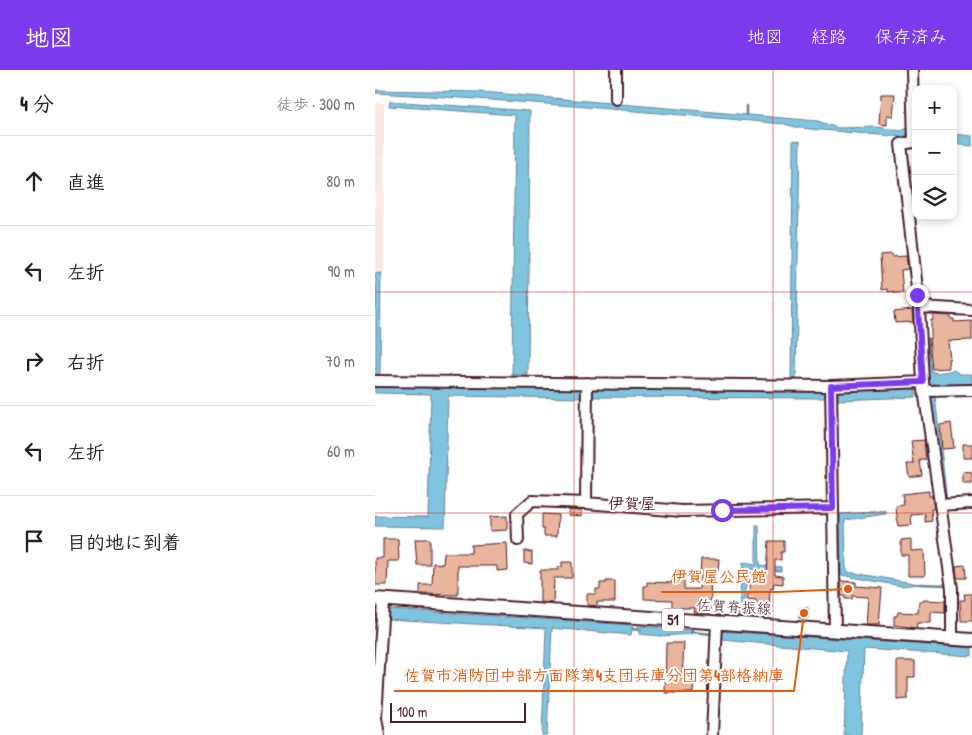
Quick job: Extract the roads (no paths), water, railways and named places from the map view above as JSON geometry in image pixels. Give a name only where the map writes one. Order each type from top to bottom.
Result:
[{"type":"main road","name":"佐賀脊振線","points":[[379,600],[717,625],[835,630],[972,640]]},
{"type":"street","points":[[616,70],[616,99]]},
{"type":"street","points":[[911,70],[915,130]]},
{"type":"street","points":[[912,142],[901,144],[928,388],[927,402],[944,504],[951,585],[952,638]]},
{"type":"street","points":[[919,306],[972,310]]},
{"type":"street","points":[[375,381],[795,385],[831,392],[928,388],[972,390]]},
{"type":"street","points":[[587,383],[587,503]]},
{"type":"street","points":[[831,392],[835,630]]},
{"type":"street","points":[[518,540],[517,514],[532,501],[587,503],[682,511],[833,508]]},
{"type":"street","points":[[944,504],[972,503]]},
{"type":"street","points":[[379,600],[376,718],[379,735]]},
{"type":"street","points":[[712,735],[717,625]]},
{"type":"water","points":[[375,90],[482,92],[818,121],[837,128],[878,127],[901,131],[910,127],[910,134],[902,137],[799,128],[785,124],[632,111],[375,93]]},
{"type":"water","points":[[390,101],[530,111],[528,375],[512,375],[515,115],[389,106]]},
{"type":"water","points":[[957,134],[972,136],[972,146],[957,144]]},
{"type":"water","points":[[793,140],[800,141],[796,379],[791,379]]},
{"type":"water","points":[[381,273],[380,374],[376,375],[375,274]]},
{"type":"water","points":[[924,337],[928,339],[931,371],[937,373],[954,370],[960,374],[972,374],[972,384],[930,385],[928,383]]},
{"type":"water","points":[[375,387],[581,387],[581,398],[448,396],[445,527],[375,526],[375,516],[428,517],[431,394],[375,393]]},
{"type":"water","points":[[591,387],[825,389],[825,398],[592,397]]},
{"type":"water","points":[[916,389],[916,397],[838,400],[838,391]]},
{"type":"water","points":[[935,396],[947,501],[942,501],[930,399]]},
{"type":"water","points":[[886,511],[886,514],[845,520],[846,567],[848,572],[919,584],[901,586],[841,575],[840,514]]},
{"type":"water","points":[[756,525],[759,525],[760,565],[781,567],[781,571],[748,569],[743,607],[738,616],[743,562],[756,564]]},
{"type":"water","points":[[387,609],[633,625],[631,635],[552,628],[547,735],[542,735],[546,628],[386,619]]},
{"type":"water","points":[[638,626],[692,630],[692,634],[660,636],[639,634]]},
{"type":"water","points":[[722,631],[972,648],[972,656],[864,649],[861,735],[844,735],[847,651],[722,640]]},
{"type":"waterway","points":[[746,106],[746,114]]},
{"type":"waterway","points":[[919,584],[950,585]]},
{"type":"waterway","points":[[632,629],[641,630]]},
{"type":"waterway","points":[[691,632],[713,634]]},
{"type":"place","name":"伊賀屋公民館","points":[[848,589]]},
{"type":"place","name":"佐賀市消防団中部方面隊第4支団兵庫分団第4部格納庫","points":[[804,613]]},
{"type":"district","name":"伊賀屋","points":[[632,503]]}]
